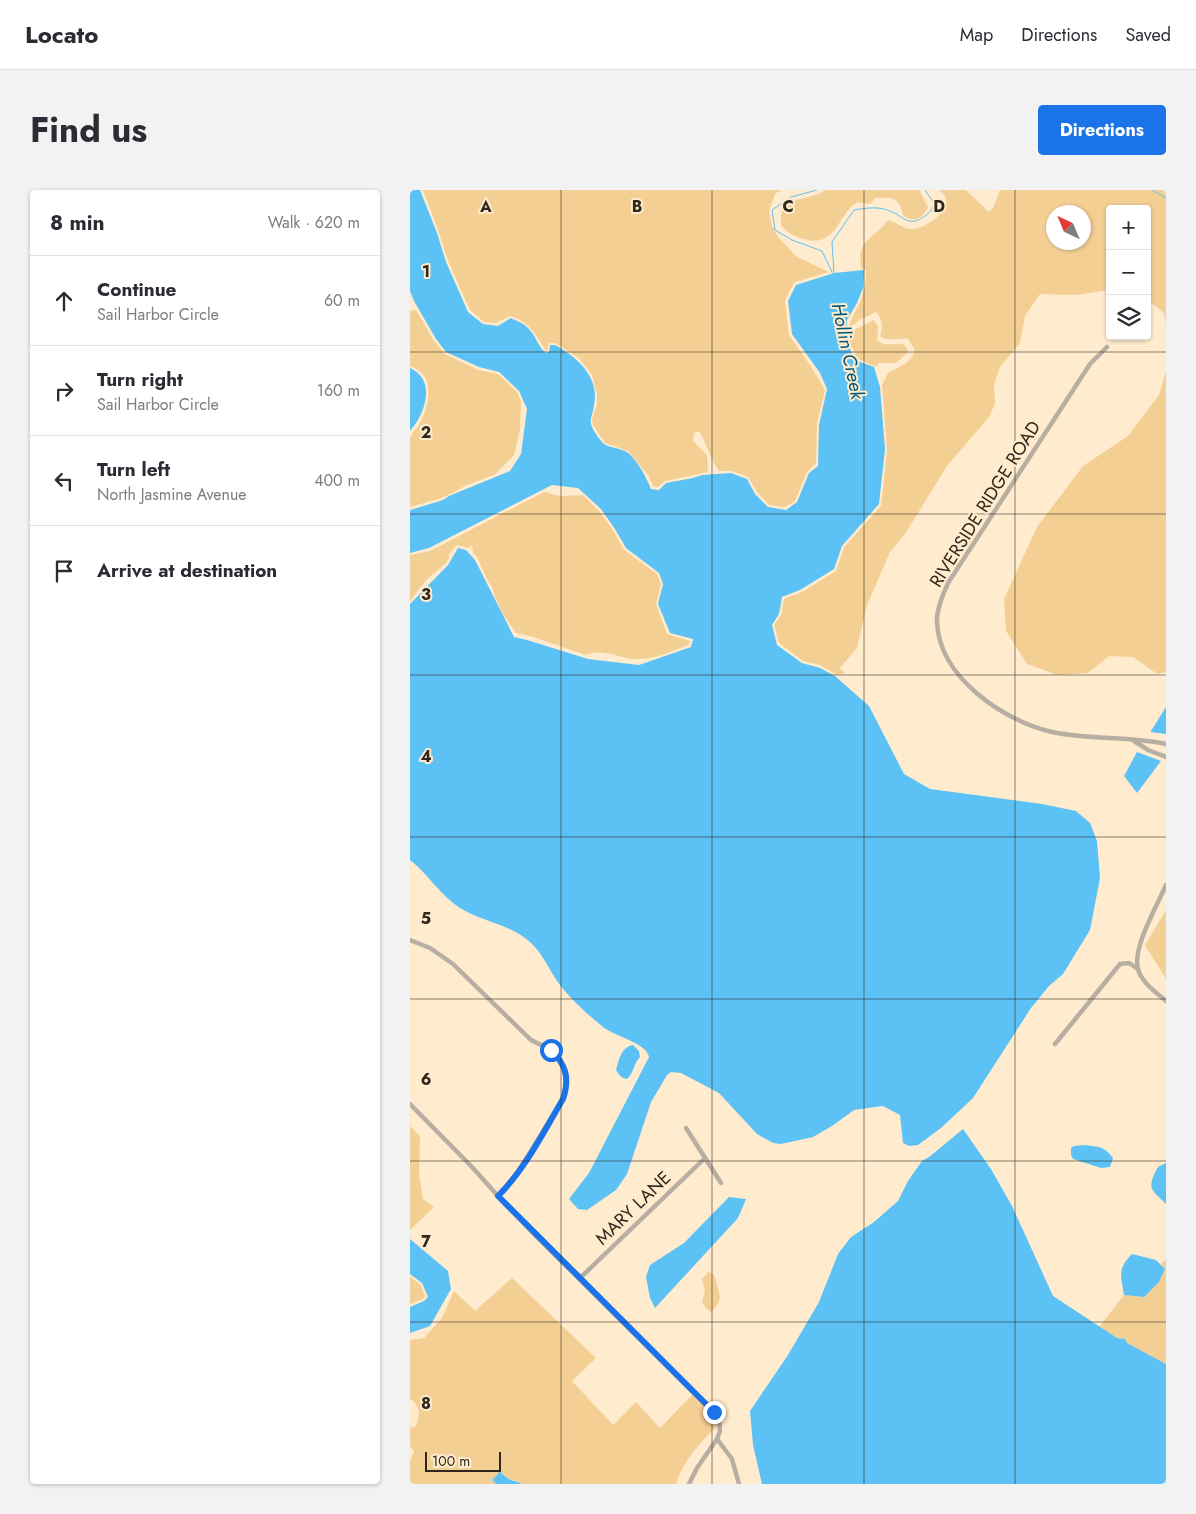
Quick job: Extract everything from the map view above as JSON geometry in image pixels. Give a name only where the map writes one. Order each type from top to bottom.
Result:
[{"type":"street","name":"RIVERSIDE RIDGE ROAD","points":[[1107,347],[1090,364],[948,583],[940,604],[937,623],[941,645],[952,668],[993,706],[1021,722],[1052,732],[1166,744]]},
{"type":"street","name":"RIVERSIDE RIDGE ROAD","points":[[1133,740],[1148,750],[1166,757]]},
{"type":"street","points":[[1138,969],[1139,946],[1166,886]]},
{"type":"street","points":[[410,940],[430,948],[453,964],[531,1040],[551,1050],[560,1059],[564,1067],[566,1084],[563,1099],[516,1176],[498,1196]]},
{"type":"street","points":[[1055,1044],[1120,964],[1129,963],[1138,969],[1150,987],[1166,1002]]},
{"type":"street","points":[[410,1104],[579,1279],[714,1412],[719,1420],[720,1431],[689,1484]]},
{"type":"street","points":[[686,1128],[722,1183]]},
{"type":"street","name":"MARY LANE","points":[[579,1279],[705,1158]]},
{"type":"street","points":[[717,1439],[732,1459],[737,1483]]},
{"type":"shaded area","points":[[423,190],[781,190],[775,194],[769,211],[772,226],[778,237],[797,257],[829,272],[795,282],[785,301],[789,335],[825,390],[817,424],[816,463],[807,472],[795,501],[785,507],[769,505],[757,492],[748,477],[732,471],[719,471],[699,431],[694,433],[693,441],[707,455],[708,472],[665,481],[658,487],[653,486],[648,475],[628,451],[605,443],[593,425],[592,419],[597,405],[597,395],[592,375],[579,358],[555,343],[549,343],[547,351],[530,328],[516,318],[510,316],[496,323],[484,322],[470,310],[448,261]]},
{"type":"shaded area","points":[[826,190],[919,190],[928,207],[921,217],[911,219],[903,215],[900,205],[891,198],[875,198],[870,204],[857,202],[850,208],[830,235],[815,241],[794,236],[781,225],[781,215],[785,203],[816,195]]},
{"type":"shaded area","points":[[939,190],[966,190],[989,212],[993,208],[1000,190],[1166,190],[1166,324],[1164,313],[1151,302],[1151,205],[1106,205],[1106,291],[1075,295],[1040,294],[1025,316],[1020,343],[1000,367],[994,384],[995,404],[989,417],[947,466],[905,534],[890,552],[867,605],[857,648],[840,668],[845,673],[837,675],[820,665],[803,661],[779,643],[774,625],[781,615],[784,599],[802,592],[836,571],[844,547],[881,506],[887,450],[882,385],[888,373],[905,364],[912,357],[915,350],[908,339],[886,339],[880,336],[882,323],[876,312],[859,320],[849,329],[865,286],[866,270],[861,268],[861,250],[867,240],[888,220],[907,228],[920,228],[940,214],[946,202],[945,196]]},
{"type":"shaded area","points":[[416,310],[434,341],[445,354],[478,370],[498,374],[517,392],[521,401],[520,430],[514,455],[494,475],[467,485],[442,498],[410,507],[410,439],[424,415],[428,399],[427,383],[424,376],[410,366],[410,311]]},
{"type":"shaded area","points":[[874,320],[878,327],[877,340],[879,342],[903,344],[907,348],[908,352],[896,363],[879,363],[876,367],[857,358],[849,340],[856,329]]},
{"type":"shaded area","points":[[1166,371],[1166,672],[1157,674],[1133,657],[1109,656],[1088,673],[1057,675],[1027,664],[1006,631],[1004,599],[1037,527],[1083,466],[1128,436],[1159,395]]},
{"type":"shaded area","points":[[544,492],[560,496],[583,495],[599,511],[613,530],[624,550],[657,574],[661,584],[656,604],[667,634],[690,641],[689,645],[652,658],[633,659],[599,652],[586,655],[516,633],[503,614],[492,587],[477,557],[473,553],[472,545],[468,548],[457,545],[449,554],[446,563],[426,580],[410,601],[410,555],[430,551]]},
{"type":"shaded area","points":[[1166,910],[1166,979],[1145,945]]},
{"type":"shaded area","points":[[410,1126],[420,1136],[419,1173],[423,1199],[434,1207],[410,1230]]},
{"type":"shaded area","points":[[1166,1259],[1166,1364],[1099,1327],[1124,1295],[1144,1297],[1165,1269],[1161,1264]]},
{"type":"shaded area","points":[[708,1272],[714,1275],[720,1296],[717,1305],[711,1312],[702,1302],[705,1291],[702,1279]]},
{"type":"shaded area","points":[[410,1277],[420,1284],[425,1296],[423,1299],[410,1304]]},
{"type":"shaded area","points":[[512,1278],[596,1358],[572,1381],[613,1425],[636,1402],[660,1428],[692,1395],[713,1415],[717,1426],[688,1460],[676,1484],[521,1484],[501,1473],[492,1480],[496,1484],[410,1484],[410,1461],[414,1451],[410,1446],[410,1428],[416,1426],[419,1411],[410,1399],[410,1340],[424,1338],[442,1318],[454,1291],[475,1311]]},
{"type":"water","points":[[410,190],[420,190],[446,262],[468,312],[483,324],[498,326],[511,318],[527,327],[546,353],[549,352],[550,345],[555,345],[579,362],[594,385],[595,395],[591,420],[593,430],[602,442],[608,446],[625,451],[637,462],[651,489],[659,490],[666,483],[702,475],[731,473],[747,479],[755,494],[768,507],[786,510],[797,502],[809,473],[818,466],[819,425],[827,389],[820,373],[792,334],[788,301],[796,285],[834,273],[864,270],[863,288],[847,320],[846,340],[855,360],[874,367],[880,387],[885,449],[879,504],[842,546],[834,569],[800,590],[782,597],[779,614],[772,625],[777,645],[802,663],[820,668],[835,676],[869,706],[904,774],[930,789],[1042,804],[1076,811],[1090,823],[1097,841],[1100,878],[1090,930],[1063,974],[1049,986],[1031,1008],[973,1098],[941,1128],[918,1145],[909,1146],[903,1143],[900,1115],[883,1106],[854,1110],[813,1137],[781,1144],[773,1143],[757,1134],[719,1093],[681,1073],[671,1072],[667,1075],[651,1102],[627,1174],[616,1190],[587,1210],[578,1209],[569,1199],[589,1173],[649,1057],[643,1048],[603,1027],[578,1005],[557,981],[542,956],[531,943],[515,931],[460,908],[446,897],[410,860],[410,604],[448,565],[458,548],[466,550],[475,560],[514,637],[588,659],[639,665],[691,647],[693,639],[670,633],[658,604],[663,584],[659,573],[626,548],[601,509],[578,488],[552,485],[429,548],[410,553],[410,510],[443,500],[510,471],[521,454],[527,409],[519,391],[499,372],[479,367],[446,352],[436,339],[414,301],[410,291]]},
{"type":"water","points":[[410,368],[418,373],[424,381],[426,398],[420,416],[410,431]]},
{"type":"water","points":[[1166,707],[1166,734],[1151,732],[1151,731]]},
{"type":"water","points":[[1137,752],[1161,761],[1137,793],[1124,776]]},
{"type":"water","points":[[633,1045],[639,1051],[640,1057],[627,1079],[620,1076],[616,1070],[623,1051]]},
{"type":"water","points":[[963,1129],[991,1169],[1012,1206],[1053,1296],[1117,1338],[1125,1339],[1127,1343],[1166,1364],[1166,1484],[762,1484],[753,1445],[750,1411],[788,1355],[819,1302],[838,1254],[851,1237],[874,1222],[898,1201],[908,1181],[922,1161]]},
{"type":"water","points":[[1085,1145],[1107,1151],[1113,1158],[1110,1167],[1101,1168],[1073,1159],[1071,1148]]},
{"type":"water","points":[[1166,1163],[1166,1204],[1154,1192],[1151,1184],[1158,1167]]},
{"type":"water","points":[[729,1197],[746,1199],[738,1218],[655,1308],[650,1298],[646,1277],[650,1265],[684,1243]]},
{"type":"water","points":[[410,1239],[448,1271],[451,1289],[430,1326],[410,1333],[410,1307],[424,1301],[428,1297],[422,1283],[410,1274]]},
{"type":"water","points":[[1132,1254],[1156,1260],[1165,1269],[1159,1282],[1144,1297],[1124,1295],[1121,1273],[1124,1264]]},
{"type":"water","points":[[499,1471],[512,1481],[521,1484],[496,1484],[492,1480]]},
{"type":"waterway","points":[[817,190],[791,197],[772,210],[775,230],[792,240],[822,251],[832,272]]},
{"type":"waterway","name":"Hollin Creek","points":[[834,274],[832,242],[854,210],[881,208],[907,220],[914,221],[927,215],[934,203],[925,190]]},
{"type":"waterway","name":"Hollin Creek","points":[[1152,190],[1166,198]]},
{"type":"route","points":[[551,1050],[560,1059],[564,1067],[566,1091],[513,1181],[498,1196],[633,1334],[714,1412]]}]
